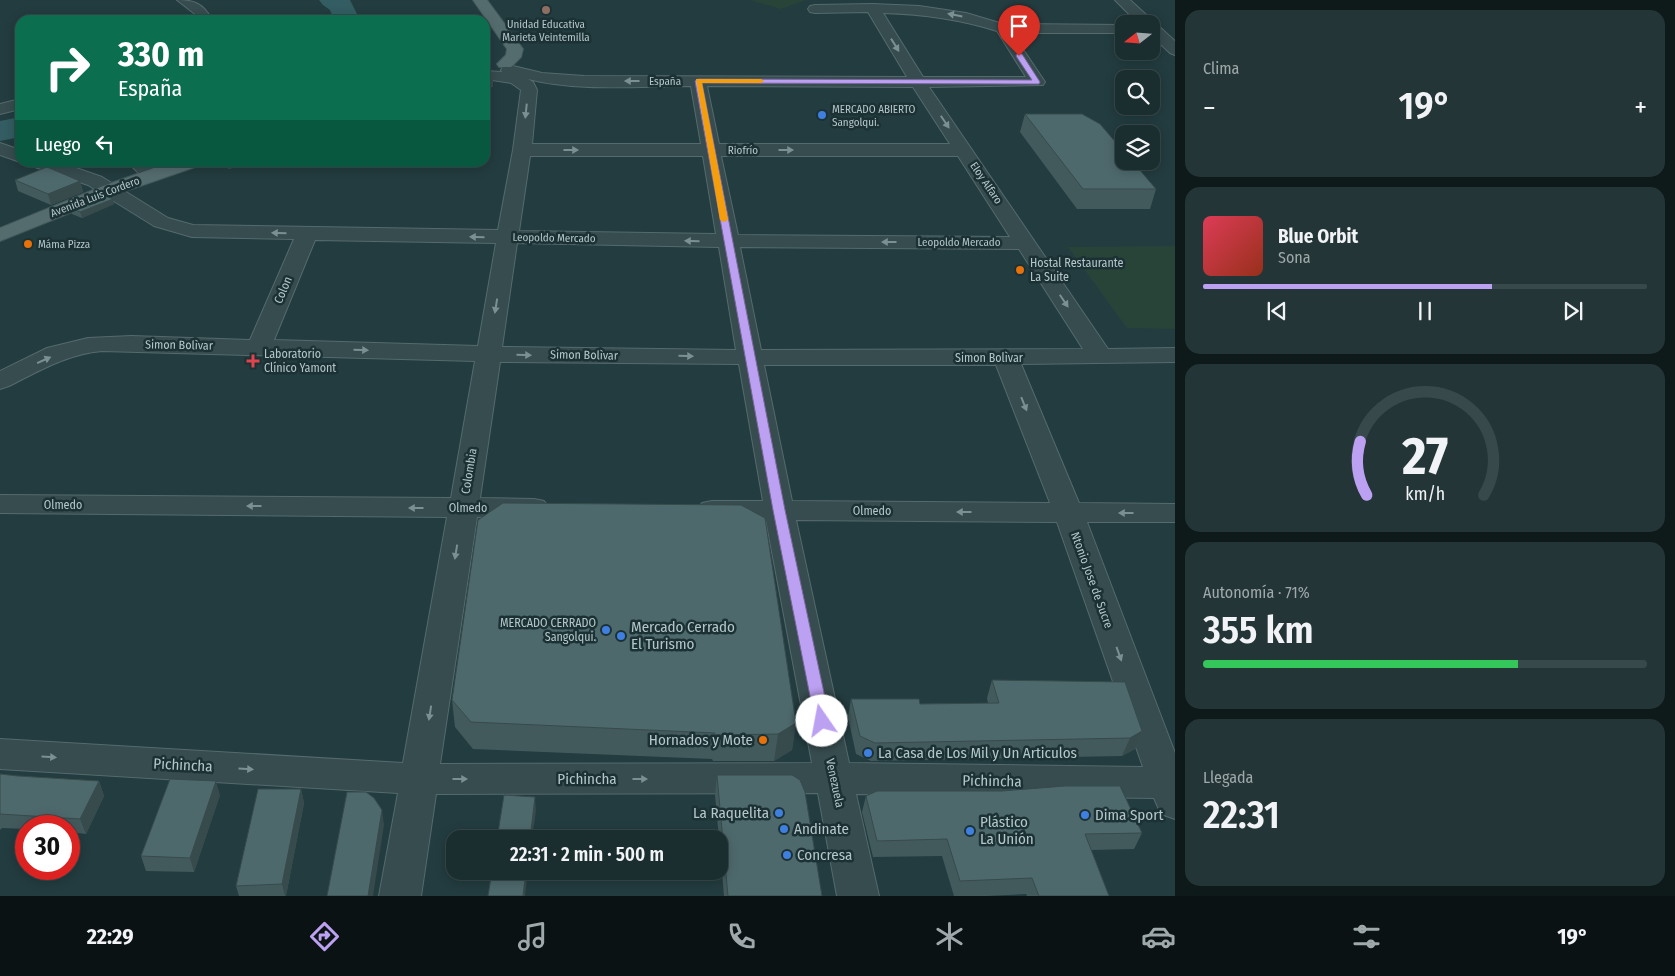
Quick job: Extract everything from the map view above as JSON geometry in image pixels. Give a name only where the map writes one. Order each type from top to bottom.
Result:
[{"type":"main road","points":[[473,3],[477,15]]},
{"type":"main road","points":[[473,3],[484,15]]},
{"type":"main road","points":[[490,22],[515,49],[515,54],[495,65],[495,40],[490,34]]},
{"type":"main road","name":"Avenida Luis Cordero","points":[[0,235],[145,167]]},
{"type":"main road","name":"Avenida Luis Cordero","points":[[0,219],[102,186]]},
{"type":"street","points":[[184,0],[202,15]]},
{"type":"street","points":[[1122,0],[1138,15]]},
{"type":"street","points":[[815,9],[873,8],[944,13],[966,17],[1002,28],[1115,29]]},
{"type":"street","name":"Eloy Alfaro","points":[[873,8],[918,82],[1101,357]]},
{"type":"street","name":"España","points":[[495,65],[558,80],[1037,82],[1002,28]]},
{"type":"street","points":[[1160,28],[1175,29]]},
{"type":"street","points":[[1160,36],[1175,50]]},
{"type":"street","name":"Colombia","points":[[400,896],[522,150],[527,86],[495,65]]},
{"type":"street","name":"Venezuela","points":[[698,81],[779,510],[858,896]]},
{"type":"street","points":[[0,109],[15,105]]},
{"type":"street","name":"Riofrío","points":[[522,150],[963,150]]},
{"type":"street","name":"Leopoldo Mercado","points":[[52,167],[102,186],[161,222],[192,230],[508,238],[1025,243]]},
{"type":"street","name":"Colon","points":[[260,346],[307,234]]},
{"type":"street","name":"Simon Bolìvar","points":[[0,381],[76,347],[104,345],[260,346],[488,354],[750,357],[1006,359],[1175,355]]},
{"type":"street","name":"Ntonio Jose de Sucre","points":[[1006,359],[1068,512],[1172,790]]},
{"type":"street","name":"Olmedo","points":[[0,504],[562,509]]},
{"type":"street","name":"Olmedo","points":[[690,510],[1175,513]]},
{"type":"street","name":"Pichincha","points":[[0,754],[419,779],[834,778],[1172,790]]},
{"type":"green space","points":[[750,0],[806,0],[781,9]]},
{"type":"green space","points":[[1175,246],[1175,329],[1127,328],[1068,247]]},
{"type":"building","points":[[1025,114],[1082,114],[1100,124],[1115,142],[1115,170],[1140,170],[1156,189],[1083,189]]},
{"type":"building","points":[[47,167],[80,181],[48,194],[15,180]]},
{"type":"building","points":[[104,195],[113,199],[80,212],[71,208]]},
{"type":"building","name":"Mercado Cerrado El Turismo","points":[[503,503],[741,505],[765,518],[796,723],[778,734],[715,735],[715,733],[471,722],[452,700],[478,520]]},
{"type":"building","points":[[992,680],[1125,682],[1142,731],[1130,738],[875,743],[860,736],[851,699],[919,699],[920,704],[999,703]]},
{"type":"building","points":[[0,774],[99,781],[80,819],[80,815],[0,814]]},
{"type":"building","points":[[717,775],[792,775],[800,780],[805,792],[822,896],[728,896],[728,830],[722,830]]},
{"type":"building","points":[[170,779],[216,781],[190,858],[141,856]]},
{"type":"building","points":[[1065,786],[1120,786],[1142,833],[1085,834],[1109,896],[1039,896],[1032,878],[960,881],[947,839],[877,841],[866,796],[877,791],[1002,791]]},
{"type":"building","points":[[258,789],[301,789],[282,884],[236,886]]},
{"type":"building","points":[[347,792],[366,792],[374,798],[382,810],[368,896],[327,896]]},
{"type":"building","points":[[504,795],[535,797],[531,830],[498,830]]},
{"type":"building","points":[[491,880],[525,880],[523,896],[488,896]]},
{"type":"waterway","points":[[332,0],[342,6],[345,15]]},
{"type":"waterway","points":[[0,131],[15,128]]},
{"type":"slow traffic","points":[[724,220],[698,81],[761,81]]},
{"type":"place","name":"Unidad Educativa Marieta Veintemilla","points":[[546,10]]},
{"type":"place","name":"MERCADO ABIERTO Sangolqui.","points":[[822,115]]},
{"type":"place","name":"Máma Pizza","points":[[28,244]]},
{"type":"place","name":"Hostal Restaurante La Suite","points":[[1020,270]]},
{"type":"place","name":"Laboratorio Clínico Yamont","points":[[253,361]]},
{"type":"place","name":"MERCADO CERRADO Sangolqui.","points":[[606,630]]},
{"type":"place","name":"Mercado Cerrado El Turismo","points":[[621,636]]},
{"type":"place","name":"Hornados y Mote","points":[[763,740]]},
{"type":"place","name":"La Casa de Los Mil y Un Articulos","points":[[868,753]]},
{"type":"place","name":"La Raquelita","points":[[779,813]]},
{"type":"place","name":"Dima Sport","points":[[1085,815]]},
{"type":"place","name":"Andinate","points":[[784,829]]},
{"type":"place","name":"Plástico La Unión","points":[[970,831]]},
{"type":"place","name":"Concresa","points":[[787,855]]},
{"type":"route","points":[[822,721],[779,510],[698,81],[1037,82],[1019,56]]}]
